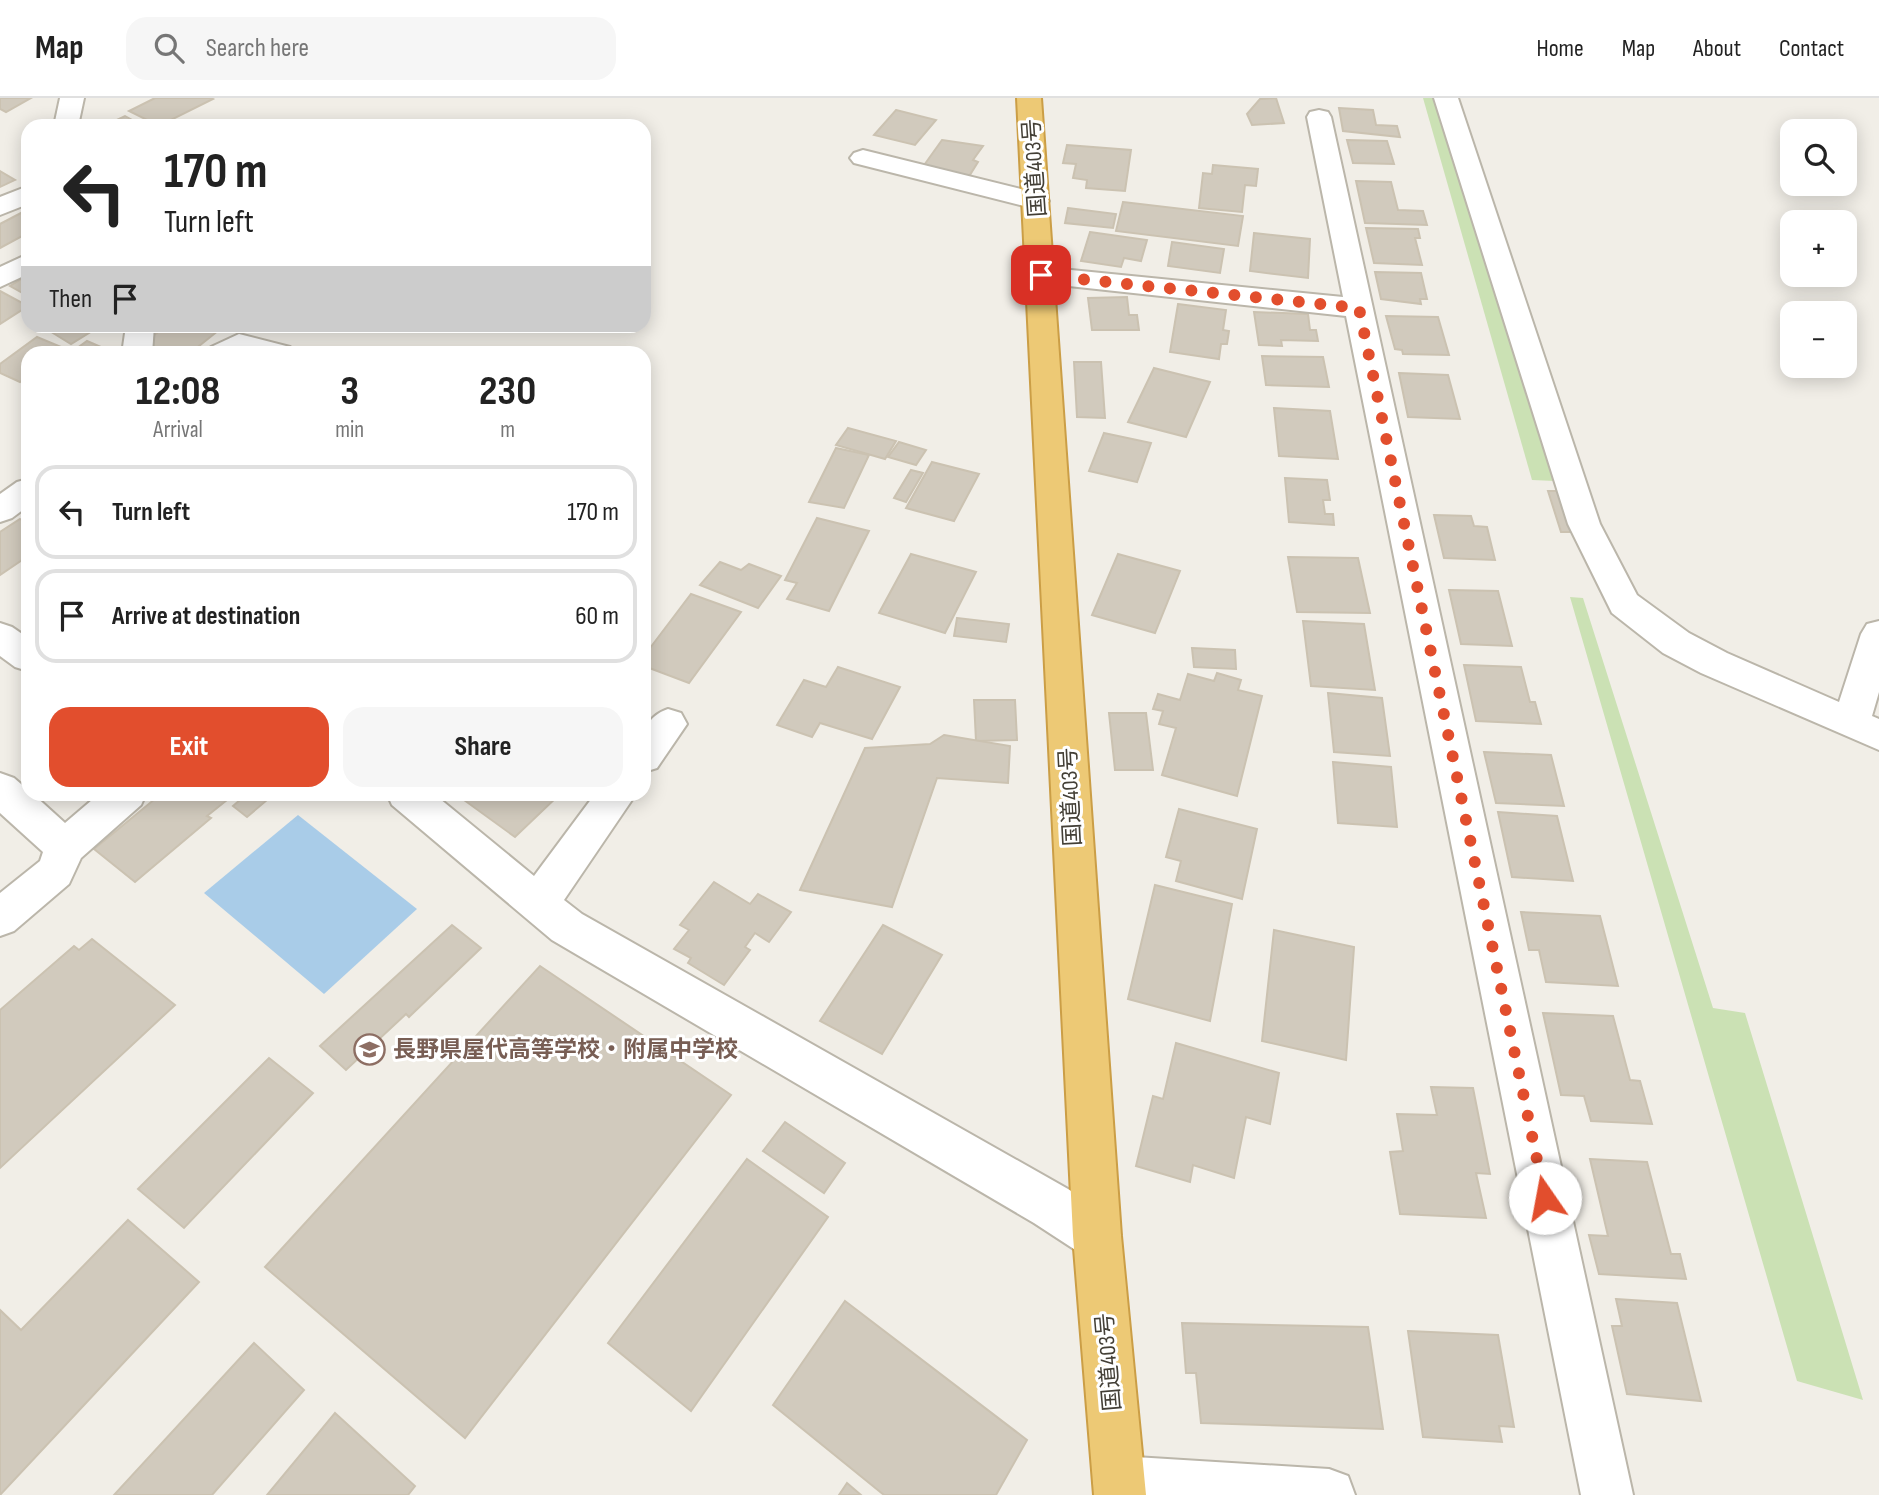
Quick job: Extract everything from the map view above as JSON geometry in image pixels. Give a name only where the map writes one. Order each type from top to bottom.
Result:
[{"type":"highway","name":"国道403号","points":[[1030,98],[1097,1236],[1120,1488]]},
{"type":"street","points":[[68,119],[72,98]]},
{"type":"street","points":[[1446,98],[1584,524],[1625,604],[1676,643],[1714,663],[1865,729],[1879,634]]},
{"type":"street","points":[[1320,117],[1607,1495]]},
{"type":"street","points":[[863,158],[1036,201]]},
{"type":"street","points":[[0,207],[21,197]]},
{"type":"street","points":[[0,279],[21,266]]},
{"type":"street","points":[[1041,275],[1359,308]]},
{"type":"street","points":[[0,637],[21,652]]},
{"type":"street","points":[[651,747],[668,724]]},
{"type":"street","points":[[0,789],[65,847]]},
{"type":"street","points":[[0,918],[55,872],[65,847],[119,801]]},
{"type":"street","points":[[414,801],[567,927],[1051,1206],[1097,1236]]},
{"type":"street","points":[[538,903],[612,801]]},
{"type":"street","points":[[1120,1488],[1329,1495]]},
{"type":"green space","points":[[1423,98],[1438,98],[1555,481],[1532,480]]},
{"type":"green space","points":[[1570,597],[1583,598],[1713,1008],[1745,1013],[1863,1400],[1797,1381]]},
{"type":"water","points":[[298,815],[417,909],[324,994],[204,893]]},
{"type":"building","points":[[0,98],[31,98],[6,112],[0,109]]},
{"type":"building","points":[[155,98],[213,99],[173,119],[145,119],[129,111]]},
{"type":"building","points":[[1276,98],[1284,123],[1252,125],[1247,114],[1260,99]]},
{"type":"building","points":[[1339,108],[1373,110],[1376,125],[1397,126],[1400,137],[1343,131]]},
{"type":"building","points":[[896,110],[936,120],[915,145],[874,135]]},
{"type":"building","points":[[942,140],[983,146],[973,160],[978,162],[968,178],[922,168]]},
{"type":"building","points":[[1347,140],[1387,141],[1394,164],[1353,163]]},
{"type":"building","points":[[1067,145],[1131,150],[1125,191],[1086,188],[1087,180],[1073,178],[1076,164],[1063,163]]},
{"type":"building","points":[[1213,165],[1258,169],[1256,186],[1245,185],[1242,212],[1199,208],[1203,173],[1212,174]]},
{"type":"building","points":[[0,171],[15,180],[0,187]]},
{"type":"building","points":[[1356,181],[1391,182],[1398,210],[1423,211],[1427,225],[1365,223]]},
{"type":"building","points":[[1123,202],[1243,216],[1238,246],[1116,231]]},
{"type":"building","points":[[1068,208],[1116,214],[1113,228],[1065,223]]},
{"type":"building","points":[[21,213],[21,237],[0,248],[0,224]]},
{"type":"building","points":[[1366,228],[1418,229],[1420,238],[1415,238],[1422,265],[1374,263]]},
{"type":"building","points":[[1090,232],[1147,240],[1141,261],[1124,258],[1121,267],[1081,261]]},
{"type":"building","points":[[1254,233],[1310,239],[1308,278],[1250,271]]},
{"type":"building","points":[[1172,242],[1224,249],[1220,273],[1168,266]]},
{"type":"building","points":[[1375,272],[1421,273],[1427,299],[1420,299],[1421,304],[1381,299]]},
{"type":"building","points":[[21,279],[21,292],[10,286]]},
{"type":"building","points":[[0,291],[21,302],[21,310],[0,324]]},
{"type":"building","points":[[1127,297],[1129,315],[1137,315],[1139,330],[1092,330],[1088,298]]},
{"type":"building","points":[[1178,304],[1226,310],[1223,330],[1229,331],[1227,344],[1221,344],[1219,359],[1170,352]]},
{"type":"building","points":[[1254,312],[1308,314],[1310,330],[1316,330],[1318,341],[1281,340],[1282,346],[1259,345]]},
{"type":"building","points":[[1386,316],[1438,317],[1449,355],[1403,354],[1402,350],[1395,349]]},
{"type":"building","points":[[53,333],[89,333],[71,344]]},
{"type":"building","points":[[157,333],[215,333],[199,346],[152,346],[144,343]]},
{"type":"building","points":[[37,337],[59,346],[25,346]]},
{"type":"building","points":[[87,341],[99,346],[80,346]]},
{"type":"building","points":[[21,349],[21,381],[0,373],[0,364]]},
{"type":"building","points":[[1262,356],[1323,357],[1329,387],[1266,385]]},
{"type":"building","points":[[1074,362],[1101,362],[1105,418],[1077,417]]},
{"type":"building","points":[[1154,368],[1210,382],[1186,437],[1128,422]]},
{"type":"building","points":[[1399,373],[1448,375],[1460,419],[1408,417]]},
{"type":"building","points":[[1274,408],[1330,411],[1338,459],[1279,456]]},
{"type":"building","points":[[848,428],[896,441],[885,459],[836,445]]},
{"type":"building","points":[[1104,433],[1151,443],[1137,482],[1089,471]]},
{"type":"building","points":[[899,442],[926,450],[916,465],[888,457]]},
{"type":"building","points":[[836,448],[869,455],[844,508],[809,502]]},
{"type":"building","points":[[932,462],[979,474],[954,521],[906,508]]},
{"type":"building","points":[[911,470],[923,473],[906,502],[894,498]]},
{"type":"building","points":[[1285,478],[1327,480],[1330,500],[1323,500],[1325,514],[1333,514],[1334,525],[1289,522]]},
{"type":"building","points":[[1548,491],[1559,491],[1572,532],[1561,532]]},
{"type":"building","points":[[1434,515],[1471,516],[1474,526],[1487,527],[1495,560],[1444,558]]},
{"type":"building","points":[[817,518],[869,531],[829,611],[787,599],[797,583],[785,580]]},
{"type":"building","points":[[21,520],[21,561],[0,575],[0,532]]},
{"type":"building","points":[[911,554],[976,572],[945,633],[879,613]]},
{"type":"building","points":[[1118,554],[1180,571],[1155,633],[1092,615]]},
{"type":"building","points":[[1288,557],[1358,558],[1370,613],[1297,612]]},
{"type":"building","points":[[720,562],[741,570],[749,564],[781,576],[758,608],[700,585]]},
{"type":"building","points":[[1449,590],[1498,591],[1512,646],[1461,644]]},
{"type":"building","points":[[691,594],[741,612],[689,683],[651,669],[651,647]]},
{"type":"building","points":[[957,618],[1009,624],[1006,642],[954,636]]},
{"type":"building","points":[[1303,621],[1364,624],[1375,690],[1311,686]]},
{"type":"building","points":[[1192,648],[1235,650],[1236,669],[1194,667]]},
{"type":"building","points":[[1464,665],[1521,667],[1530,702],[1535,702],[1541,724],[1476,721]]},
{"type":"building","points":[[838,667],[900,687],[872,739],[820,723],[812,737],[777,725],[804,680],[826,687]]},
{"type":"building","points":[[1217,673],[1241,680],[1238,690],[1262,696],[1237,796],[1162,775],[1176,728],[1159,724],[1163,711],[1153,709],[1158,694],[1180,700],[1188,674],[1214,681]]},
{"type":"building","points":[[1328,693],[1382,698],[1390,756],[1334,752]]},
{"type":"building","points":[[974,700],[1015,700],[1017,740],[976,741]]},
{"type":"building","points":[[1109,713],[1146,713],[1153,770],[1115,770]]},
{"type":"building","points":[[944,735],[1010,746],[1008,783],[937,778],[892,907],[800,890],[865,748],[930,744]]},
{"type":"building","points":[[1484,752],[1551,755],[1564,806],[1496,803]]},
{"type":"building","points":[[1333,762],[1391,767],[1397,827],[1338,823]]},
{"type":"building","points":[[152,801],[226,801],[207,816],[211,818],[135,882],[94,849]]},
{"type":"building","points":[[239,801],[266,801],[247,817],[233,806]]},
{"type":"building","points":[[465,801],[553,801],[515,837]]},
{"type":"building","points":[[1179,809],[1257,829],[1242,899],[1176,881],[1181,861],[1166,857]]},
{"type":"building","points":[[1498,812],[1557,816],[1573,881],[1512,877]]},
{"type":"building","points":[[714,882],[750,904],[758,894],[791,912],[769,942],[755,933],[745,947],[750,950],[724,985],[688,963],[691,958],[674,949],[689,930],[680,925]]},
{"type":"building","points":[[1155,885],[1232,904],[1210,1021],[1128,999]]},
{"type":"building","points":[[1521,912],[1600,916],[1618,986],[1546,982],[1539,950],[1529,950]]},
{"type":"building","points":[[452,925],[481,948],[409,1017],[406,1014],[346,1070],[320,1046]]},
{"type":"building","points":[[883,925],[942,955],[882,1054],[820,1021]]},
{"type":"building","points":[[1274,930],[1354,947],[1346,1060],[1262,1041]]},
{"type":"building","points":[[92,939],[175,1005],[0,1168],[0,1010],[74,946],[79,950]]},
{"type":"building","points":[[540,966],[731,1095],[465,1438],[265,1267]]},
{"type":"building","points":[[1543,1013],[1613,1016],[1630,1080],[1640,1081],[1652,1124],[1591,1121],[1584,1096],[1561,1095]]},
{"type":"building","points":[[1176,1043],[1279,1073],[1270,1124],[1246,1117],[1234,1178],[1193,1165],[1190,1182],[1136,1166],[1153,1096],[1163,1099]]},
{"type":"building","points":[[269,1058],[313,1093],[184,1228],[138,1189]]},
{"type":"building","points":[[1431,1087],[1473,1088],[1490,1174],[1476,1173],[1486,1218],[1400,1214],[1390,1152],[1403,1151],[1397,1114],[1437,1115]]},
{"type":"building","points":[[785,1122],[845,1163],[824,1193],[763,1151]]},
{"type":"building","points":[[747,1159],[828,1217],[691,1411],[608,1343]]},
{"type":"building","points":[[1590,1159],[1647,1162],[1671,1254],[1680,1254],[1686,1279],[1599,1274],[1589,1235],[1608,1236]]},
{"type":"building","points":[[128,1220],[199,1282],[0,1495],[0,1310],[21,1330]]},
{"type":"building","points":[[1616,1299],[1677,1303],[1701,1401],[1627,1394],[1612,1326],[1622,1326]]},
{"type":"building","points":[[845,1301],[1027,1440],[996,1495],[884,1495],[773,1405]]},
{"type":"building","points":[[1182,1323],[1368,1327],[1383,1429],[1201,1423],[1196,1373],[1186,1373]]},
{"type":"building","points":[[1408,1331],[1498,1335],[1514,1427],[1499,1426],[1502,1442],[1423,1437]]},
{"type":"building","points":[[254,1343],[304,1390],[212,1495],[114,1495]]},
{"type":"building","points":[[335,1413],[415,1486],[408,1495],[267,1495]]},
{"type":"building","points":[[847,1483],[861,1495],[839,1495]]},
{"type":"place","name":"長野県屋代高等学校・附属中学校","points":[[370,1049]]},
{"type":"route","points":[[1041,275],[1359,308],[1545,1198]]}]
